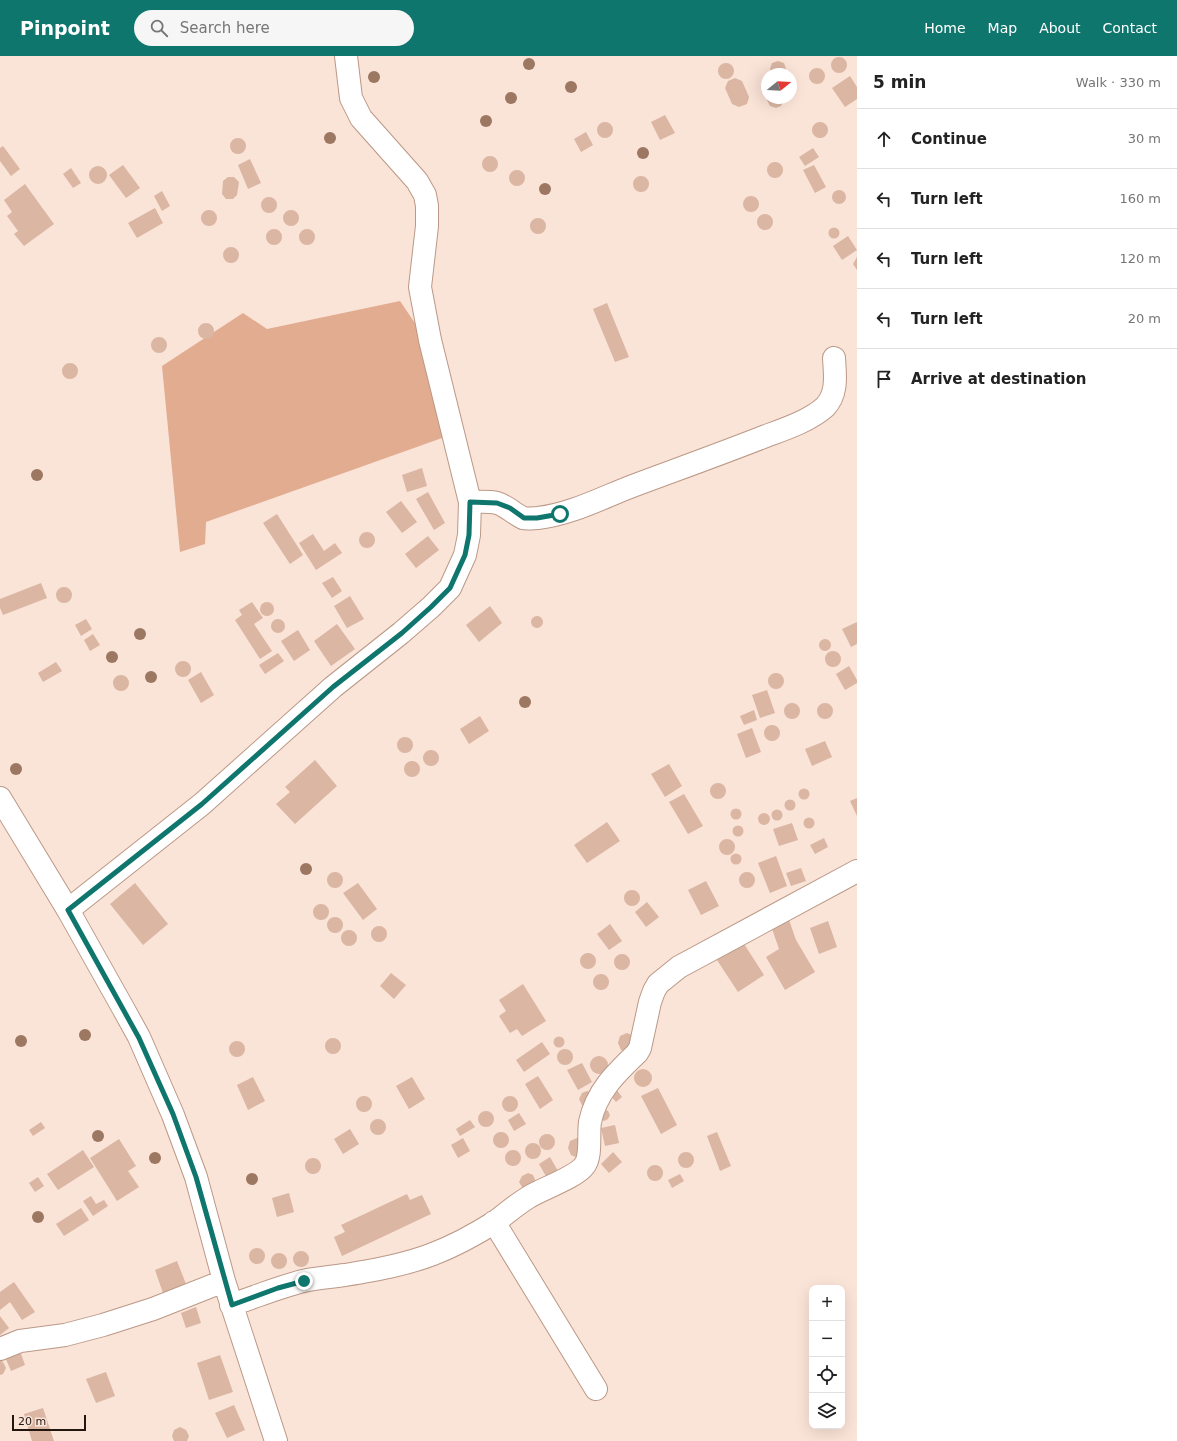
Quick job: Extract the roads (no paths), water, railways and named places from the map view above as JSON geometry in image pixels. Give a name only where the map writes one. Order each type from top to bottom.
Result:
[{"type":"street","points":[[68,910],[202,804],[333,687],[402,633],[450,588],[465,555],[469,535],[470,502],[422,302],[420,287],[427,226],[427,206],[425,195],[417,181],[361,118],[349,93],[346,56]]},
{"type":"street","points":[[470,502],[497,503],[510,508],[524,518],[537,518],[560,514],[636,484],[721,454],[794,425],[825,407],[835,388],[834,358]]},
{"type":"street","points":[[0,798],[68,910],[139,1038],[173,1114],[196,1177],[224,1281],[276,1441]]},
{"type":"street","points":[[232,1305],[278,1288],[304,1281],[407,1263],[434,1254],[456,1244],[494,1222],[528,1197],[569,1176],[584,1166],[588,1155],[590,1123],[596,1103],[606,1084],[637,1053],[640,1048],[650,1002],[658,984],[675,970],[690,961],[857,871]]},
{"type":"street","points":[[494,1222],[596,1389]]},
{"type":"street","points":[[0,1349],[20,1341],[65,1335],[103,1325],[153,1309],[224,1281]]}]
